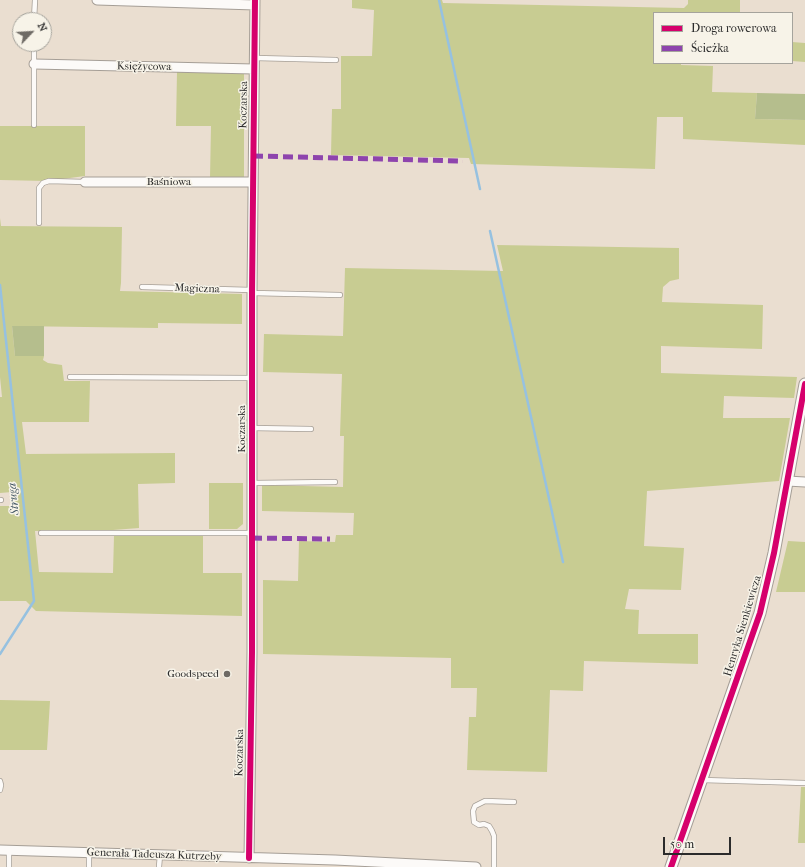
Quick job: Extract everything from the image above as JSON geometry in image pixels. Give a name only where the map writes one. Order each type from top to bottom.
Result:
[{"type":"street","points":[[97,0],[255,2]]},
{"type":"street","name":"Koczarska","points":[[253,861],[251,428],[255,2]]},
{"type":"street","name":"Księżycowa","points":[[34,64],[254,70]]},
{"type":"street","name":"Baśniowa","points":[[85,182],[253,182]]},
{"type":"street","name":"Henryka Sienkiewicza","points":[[671,867],[760,612],[770,572],[805,384]]},
{"type":"street","points":[[787,481],[805,482]]},
{"type":"street","name":"Generała Tadeusza Kutrzeby","points":[[5,850],[160,855],[253,861],[335,864],[476,867]]},
{"type":"lane","points":[[34,12],[35,0]]},
{"type":"lane","points":[[34,52],[34,125]]},
{"type":"lane","points":[[254,58],[336,60]]},
{"type":"lane","points":[[39,224],[39,188],[43,183],[49,181],[85,182]]},
{"type":"lane","name":"Magiczna","points":[[142,287],[340,295]]},
{"type":"lane","points":[[70,377],[252,378]]},
{"type":"lane","points":[[251,428],[311,430]]},
{"type":"lane","points":[[252,483],[335,482]]},
{"type":"lane","points":[[41,533],[252,533]]},
{"type":"lane","points":[[702,780],[805,783]]},
{"type":"lane","points":[[0,781],[0,790]]},
{"type":"lane","points":[[494,867],[494,836],[489,826],[484,824],[479,825],[474,822],[473,812],[476,806],[485,801],[514,802]]},
{"type":"lane","points":[[5,850],[9,867]]},
{"type":"lane","points":[[89,853],[89,867]]},
{"type":"lane","points":[[160,855],[160,867]]},
{"type":"green space","points":[[352,0],[442,0],[443,3],[684,8],[688,4],[688,0],[740,0],[740,12],[653,12],[653,64],[713,66],[712,92],[757,93],[755,119],[805,120],[805,145],[683,139],[683,117],[657,117],[655,169],[471,164],[469,158],[331,155],[332,109],[341,109],[341,56],[372,56],[374,10],[352,8]]},
{"type":"green space","points":[[793,42],[805,43],[805,62],[793,61]]},
{"type":"green space","points":[[177,72],[244,73],[244,178],[210,178],[211,126],[176,126]]},
{"type":"green space","points":[[757,93],[805,94],[805,120],[755,119]]},
{"type":"green space","points":[[0,126],[85,126],[85,176],[47,181],[0,180]]},
{"type":"green space","points":[[0,218],[1,226],[122,227],[120,291],[242,294],[242,324],[158,323],[158,328],[12,326],[15,356],[44,356],[43,360],[48,363],[62,365],[64,381],[90,381],[89,422],[22,422],[26,454],[175,453],[175,483],[138,484],[139,528],[100,531],[35,531],[39,572],[113,573],[114,536],[203,536],[203,573],[242,573],[242,616],[36,611],[26,601],[0,601],[0,506],[13,506],[12,492],[0,493],[0,397],[2,397],[0,377]]},
{"type":"green space","points":[[497,245],[679,248],[679,279],[670,281],[663,287],[662,302],[763,305],[762,349],[661,346],[661,373],[797,377],[794,398],[724,396],[723,418],[790,418],[779,481],[647,491],[644,546],[684,548],[681,590],[629,589],[625,609],[639,610],[638,634],[698,634],[698,664],[584,661],[583,691],[550,690],[547,772],[467,770],[469,717],[476,717],[477,688],[451,688],[451,658],[263,654],[263,580],[298,581],[299,541],[335,542],[336,535],[353,535],[354,513],[262,511],[262,485],[343,487],[344,436],[340,436],[342,374],[263,372],[264,334],[343,336],[345,268],[503,271]]},
{"type":"green space","points":[[12,326],[44,326],[44,356],[15,356]]},
{"type":"green space","points":[[209,483],[243,483],[243,524],[237,529],[209,529]]},
{"type":"green space","points":[[788,541],[805,542],[805,592],[776,592]]},
{"type":"green space","points":[[0,700],[50,701],[47,750],[0,750]]},
{"type":"green space","points":[[801,787],[805,787],[805,843],[798,843]]},
{"type":"waterway","points":[[439,0],[480,189]]},
{"type":"waterway","points":[[490,231],[563,562]]},
{"type":"waterway","name":"Struga","points":[[0,285],[34,601],[0,654]]},
{"type":"marked path","points":[[253,156],[463,161]]},
{"type":"marked path","points":[[252,538],[330,539]]},
{"type":"cycle path","points":[[249,858],[252,652],[252,293],[255,0]]},
{"type":"cycle path","points":[[671,867],[760,613],[774,553],[805,384]]},
{"type":"place","name":"Goodspeed","points":[[227,674]]}]
